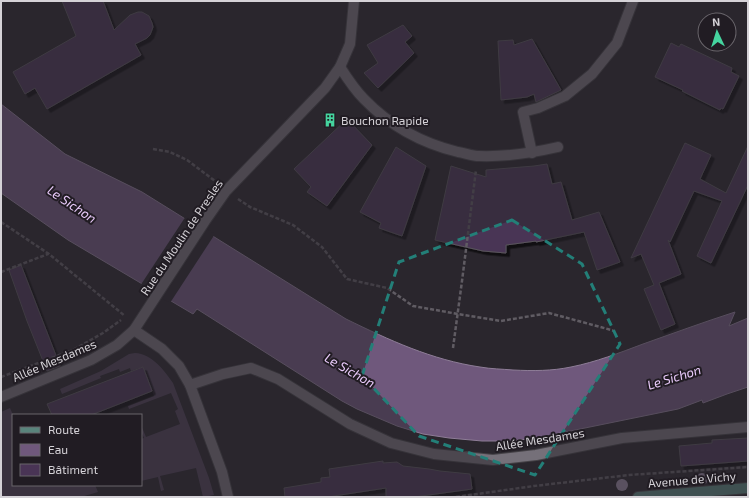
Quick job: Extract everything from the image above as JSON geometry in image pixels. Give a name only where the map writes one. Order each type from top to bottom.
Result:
[{"type":"main road","name":"Avenue de Vichy","points":[[638,497],[748,488]]},
{"type":"street","name":"Rue du Moulin de Presles","points":[[134,330],[205,220],[226,191],[325,88],[340,67],[350,44],[354,1]]},
{"type":"street","points":[[532,153],[523,112],[538,108],[565,96],[592,74],[618,43],[633,1]]},
{"type":"street","points":[[340,67],[363,98],[387,121],[418,139],[448,149],[477,156],[504,156],[532,153],[558,146]]},
{"type":"street","points":[[134,330],[162,349],[179,366],[190,385],[222,472],[228,497]]},
{"type":"street","name":"Allée Mesdames","points":[[1,397],[91,360],[117,346],[134,330]]},
{"type":"street","name":"Allée Mesdames","points":[[190,385],[223,374],[251,368],[278,379],[350,424],[391,443],[434,454],[493,460],[536,455],[622,438],[748,427]]},
{"type":"path","points":[[153,149],[170,152],[187,160],[226,191],[250,207],[293,225],[322,247],[347,279],[387,288],[413,306],[501,321],[550,313],[615,331]]},
{"type":"path","points":[[453,348],[477,156]]},
{"type":"path","points":[[210,187],[215,181]]},
{"type":"path","points":[[1,222],[49,254],[126,316],[103,333],[73,350],[1,377]]},
{"type":"path","points":[[1,272],[49,254]]},
{"type":"path","points":[[456,497],[629,475],[748,467]]},
{"type":"highlighted area","points":[[512,220],[582,264],[620,344],[535,475],[419,436],[362,376],[399,262]]},
{"type":"shaded area","points":[[135,353],[147,356],[162,368],[173,383],[214,495],[203,497],[196,468],[160,476],[164,490],[161,491],[158,477],[142,481],[142,439],[144,438],[142,427],[146,437],[180,424],[175,411],[178,409],[171,393],[129,409],[128,406],[154,396],[143,367],[131,371],[130,368],[120,372],[119,369],[100,376],[101,378],[62,394],[60,389],[101,371],[129,354]]},
{"type":"shaded area","points":[[10,408],[13,414],[12,486],[95,486],[98,492],[81,497],[1,497],[1,412]]},
{"type":"water","name":"Le Sichon","points":[[1,104],[65,154],[142,192],[346,319],[411,348],[445,360],[484,368],[528,371],[557,369],[598,360],[735,312],[729,326],[748,318],[748,387],[703,403],[702,400],[678,409],[536,438],[510,441],[482,441],[449,438],[423,434],[397,426],[342,401],[197,309],[193,314],[68,240],[1,193]]},
{"type":"pier","points":[[186,216],[215,234],[170,303],[140,286]]},
{"type":"building","points":[[62,1],[103,1],[114,30],[130,15],[138,12],[142,12],[149,16],[153,27],[147,38],[135,44],[141,55],[47,109],[35,88],[25,94],[13,72],[76,36]]},
{"type":"building","points":[[403,25],[412,36],[405,42],[414,53],[378,88],[364,73],[378,63],[367,45]]},
{"type":"building","points":[[532,39],[561,90],[536,102],[534,94],[527,97],[501,100],[498,41],[513,40],[514,45]]},
{"type":"building","points":[[671,43],[679,47],[681,44],[732,68],[731,72],[739,76],[723,109],[721,108],[720,110],[655,77]]},
{"type":"building","points":[[347,119],[372,145],[327,206],[307,192],[311,187],[294,169]]},
{"type":"building","points":[[685,143],[711,155],[700,179],[726,193],[748,146],[748,185],[711,263],[697,256],[722,201],[694,191],[670,242],[668,240],[681,274],[659,283],[675,324],[661,330],[644,289],[654,285],[641,254],[631,258]]},
{"type":"building","points":[[396,147],[426,166],[402,236],[379,228],[381,223],[360,212]]},
{"type":"building","points":[[547,164],[552,184],[561,182],[572,220],[599,212],[620,262],[597,270],[584,232],[536,242],[506,245],[506,253],[483,251],[435,240],[451,166],[486,177],[486,170]]},
{"type":"building","points":[[21,265],[60,366],[47,371],[9,270]]},
{"type":"building","points":[[143,367],[152,391],[94,414],[52,414],[47,404]]},
{"type":"building","points":[[748,438],[748,461],[681,466],[679,446],[712,443],[712,440]]},
{"type":"building","points":[[383,461],[383,463],[397,462],[403,466],[470,474],[472,489],[414,497],[386,497],[386,488],[327,497],[285,497],[284,488],[321,482],[321,478],[330,477],[329,469]]},
{"type":"place","name":"Bouchon Rapide","points":[[330,120]]}]
